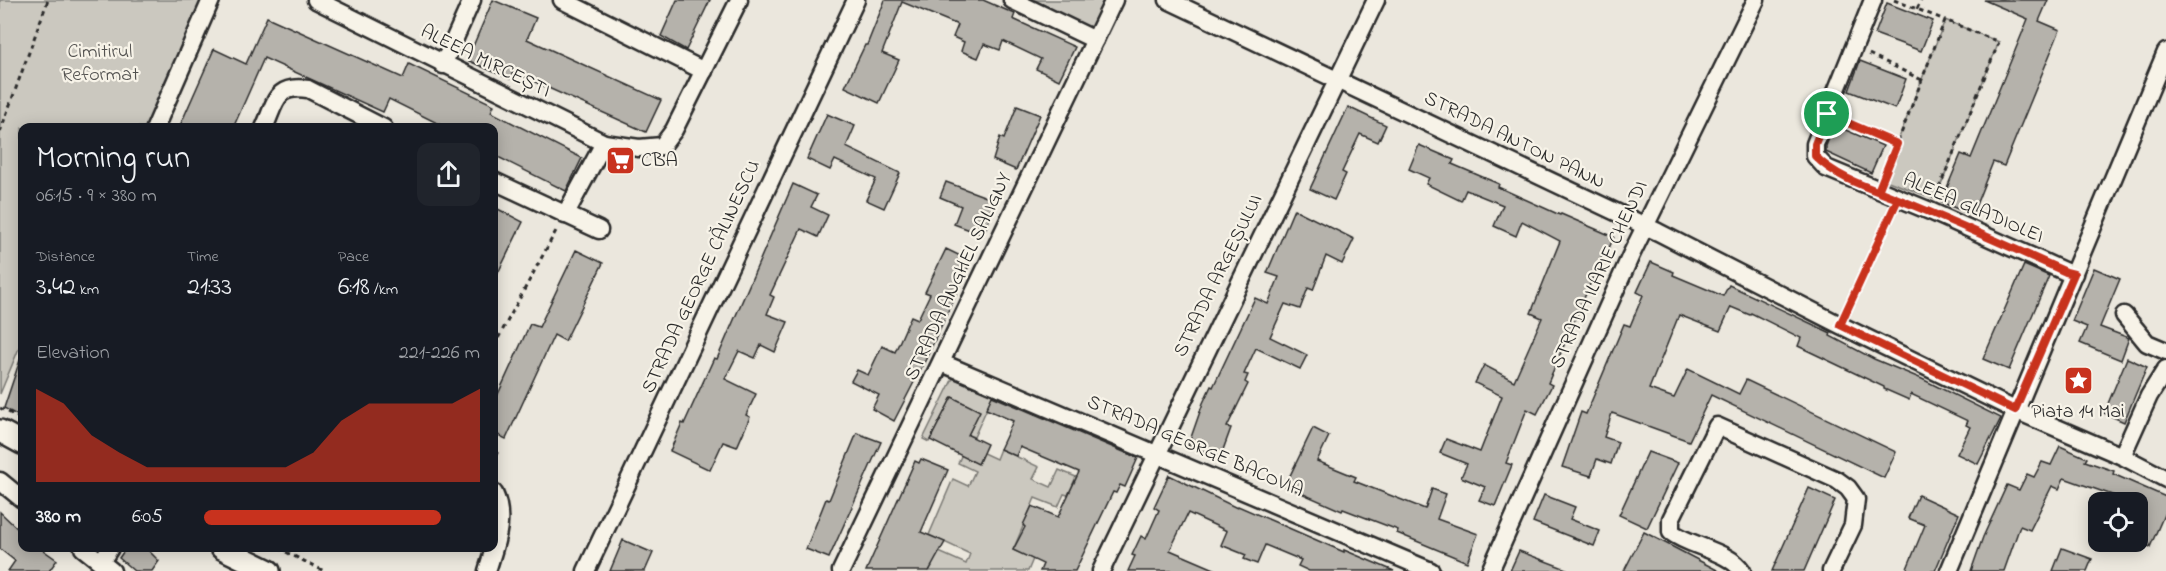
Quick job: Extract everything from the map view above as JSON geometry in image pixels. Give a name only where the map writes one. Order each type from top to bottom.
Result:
[{"type":"main road","points":[[0,430],[18,440]]},
{"type":"main road","points":[[230,552],[269,571]]},
{"type":"street","points":[[157,123],[211,0]]},
{"type":"street","name":"ALEEA MIRCEȘTI","points":[[316,0],[604,143],[639,148],[662,146],[674,130],[739,0]]},
{"type":"street","points":[[443,65],[472,0]]},
{"type":"street","points":[[562,0],[704,71]]},
{"type":"street","name":"STRADA GEORGE CĂLINESCU","points":[[586,571],[856,0]]},
{"type":"street","points":[[1012,0],[1095,40]]},
{"type":"street","name":"STRADA ANGHEL SALIGNY","points":[[842,571],[1114,0]]},
{"type":"street","name":"STRADA ANTON PANN","points":[[1168,0],[1645,226],[1840,325],[2015,410],[2122,456],[2166,479]]},
{"type":"street","name":"STRADA ARGEȘULUI","points":[[1101,571],[1376,0]]},
{"type":"street","name":"STRADA ILARIE CHENDI","points":[[1490,571],[1645,226],[1756,0]]},
{"type":"street","name":"ALEEA GLADIOLEI","points":[[1873,0],[1815,144],[1815,156],[1826,168],[2074,274]]},
{"type":"street","points":[[1949,571],[2166,52]]},
{"type":"street","points":[[266,123],[278,97],[285,90],[295,87],[309,89],[374,123]]},
{"type":"street","points":[[565,215],[604,143]]},
{"type":"street","points":[[498,183],[599,231]]},
{"type":"street","points":[[2124,315],[2147,343],[2166,351]]},
{"type":"street","name":"STRADA GEORGE BACOVIA","points":[[942,363],[1431,571]]},
{"type":"street","points":[[2122,456],[2158,397],[2166,369]]},
{"type":"street","points":[[1742,571],[1735,562],[1681,539],[1671,532],[1671,519],[1717,426],[1837,480],[1848,488],[1856,499],[1853,525],[1831,571]]},
{"type":"street","points":[[0,482],[18,496]]},
{"type":"street","points":[[498,507],[500,525],[498,532]]},
{"type":"street","points":[[91,552],[108,560]]},
{"type":"street","points":[[487,571],[492,552]]},
{"type":"path","points":[[0,132],[48,0]]},
{"type":"path","points":[[1894,0],[1999,42],[1930,211]]},
{"type":"path","points":[[1917,10],[1921,0]]},
{"type":"path","points":[[1878,191],[1945,21]]},
{"type":"path","points":[[1853,46],[1922,80]]},
{"type":"path","points":[[1827,114],[1897,144]]},
{"type":"path","points":[[1840,325],[1898,199]]},
{"type":"path","points":[[498,339],[565,215]]},
{"type":"path","points":[[286,552],[324,571]]},
{"type":"green space","name":"Cimitirul Reformat","points":[[0,0],[202,0],[148,123],[18,123],[18,351],[0,394]]},
{"type":"green space","points":[[1020,0],[1105,0],[1089,33]]},
{"type":"green space","points":[[1945,20],[1999,42],[1935,199],[1883,179]]},
{"type":"green space","points":[[953,378],[993,395],[974,437],[968,435],[979,411],[952,397],[929,442],[923,439]]},
{"type":"green space","points":[[966,445],[996,459],[1000,449],[1039,467],[1033,479],[1051,487],[1059,470],[1076,477],[1068,495],[1064,494],[1058,507],[1035,498],[1013,550],[1033,559],[1028,571],[929,571],[932,566],[923,562],[930,548],[966,564],[970,554],[929,535],[953,479],[968,486],[975,471],[958,463]]},
{"type":"building","points":[[493,0],[536,18],[527,39],[661,100],[646,132],[513,72],[510,79],[467,60]]},
{"type":"building","points":[[677,0],[710,0],[686,50],[661,36]]},
{"type":"building","points":[[885,0],[983,0],[1015,14],[1013,19],[1075,47],[1059,80],[1036,69],[1041,59],[1003,41],[1000,50],[984,44],[978,58],[961,51],[964,42],[953,37],[958,25],[902,2],[882,53],[899,60],[879,103],[845,87],[867,45]]},
{"type":"building","points":[[1984,0],[2048,0],[2039,21],[2060,30],[2004,166],[1993,162],[1972,215],[1941,202],[1961,154],[1971,158],[2028,19]]},
{"type":"building","points":[[1887,3],[1933,21],[1921,51],[1875,34]]},
{"type":"building","points":[[267,17],[403,78],[409,64],[494,105],[491,112],[582,158],[566,191],[498,157],[498,123],[437,123],[389,99],[383,112],[264,58],[235,123],[181,123],[214,49],[246,64]]},
{"type":"building","points":[[1860,61],[1906,79],[1895,109],[1849,91]]},
{"type":"building","points":[[1017,106],[1040,115],[1016,170],[993,160],[1000,137],[1004,139]]},
{"type":"building","points":[[1348,107],[1386,125],[1378,142],[1360,134],[1342,172],[1346,174],[1334,200],[1310,189]]},
{"type":"building","points":[[827,114],[855,126],[846,147],[900,173],[884,208],[866,200],[876,179],[835,160],[830,170],[807,159]]},
{"type":"building","points":[[1834,125],[1883,146],[1871,173],[1826,152]]},
{"type":"building","points":[[1419,145],[1454,160],[1452,164],[1499,184],[1498,187],[1614,237],[1605,257],[1602,256],[1548,383],[1552,385],[1537,414],[1527,409],[1506,463],[1512,465],[1495,506],[1479,500],[1485,487],[1461,477],[1467,464],[1440,453],[1446,439],[1480,452],[1502,396],[1475,383],[1484,365],[1514,381],[1542,318],[1531,313],[1560,241],[1522,221],[1516,236],[1494,226],[1503,205],[1466,190],[1461,201],[1426,184],[1429,178],[1409,169]]},
{"type":"building","points":[[946,182],[997,201],[983,235],[954,224],[961,206],[940,197]]},
{"type":"building","points":[[793,184],[817,195],[811,207],[828,215],[818,237],[801,229],[770,295],[774,297],[767,314],[788,322],[775,352],[761,345],[755,358],[739,351],[725,379],[756,394],[746,415],[750,417],[737,447],[723,442],[710,470],[670,451],[714,358],[717,359]]},
{"type":"building","points":[[498,209],[523,222],[498,273]]},
{"type":"building","points":[[1294,209],[1354,239],[1342,264],[1326,256],[1313,290],[1308,288],[1300,309],[1285,304],[1270,337],[1307,355],[1300,369],[1256,348],[1244,374],[1248,375],[1245,382],[1248,384],[1227,427],[1231,428],[1220,458],[1188,446],[1203,403],[1211,386],[1213,387],[1255,298],[1268,304],[1279,277],[1267,273]]},
{"type":"building","points":[[946,249],[971,261],[927,357],[894,421],[872,409],[879,395],[851,381],[857,370],[868,375],[882,346],[895,352],[911,316],[918,319],[930,294],[925,292]]},
{"type":"building","points":[[576,250],[603,263],[565,341],[554,335],[506,439],[498,435],[498,394],[530,324],[539,327]]},
{"type":"building","points":[[1651,262],[1674,272],[1673,275],[1723,296],[1729,285],[1831,333],[1830,336],[1874,359],[1922,379],[2001,418],[1978,464],[1957,454],[1970,427],[1966,425],[1968,421],[1911,394],[1909,400],[1884,389],[1798,346],[1801,338],[1751,313],[1750,315],[1731,307],[1720,331],[1679,315],[1649,389],[1674,398],[1688,369],[1739,394],[1746,380],[1896,452],[1884,478],[1711,395],[1689,441],[1612,413],[1604,437],[1618,442],[1611,464],[1597,459],[1591,476],[1562,467],[1581,412],[1586,414],[1624,324],[1630,326],[1643,295],[1637,292]]},
{"type":"building","points":[[2024,265],[2049,276],[2009,370],[1983,359]]},
{"type":"building","points":[[2094,268],[2120,279],[2100,327],[2129,338],[2121,360],[2080,343],[2087,327],[2072,321]]},
{"type":"building","points":[[2127,358],[2147,367],[2124,422],[2104,413]]},
{"type":"building","points":[[18,366],[18,416],[4,408]]},
{"type":"building","points":[[992,396],[1138,458],[1125,487],[1120,485],[1116,493],[1113,492],[1075,571],[1040,571],[1043,564],[1013,550],[1025,527],[1023,525],[1032,506],[1058,517],[1079,472],[1020,447],[1016,456],[1000,449],[1013,421],[986,409]]},
{"type":"building","points":[[952,397],[980,411],[968,435],[987,444],[978,464],[930,440]]},
{"type":"building","points":[[1313,428],[1329,436],[1317,461],[1356,477],[1354,481],[1425,509],[1432,489],[1446,494],[1437,519],[1478,534],[1467,562],[1397,533],[1398,530],[1343,509],[1342,511],[1285,486]]},
{"type":"building","points":[[857,433],[881,442],[829,558],[806,549],[826,499],[829,500]]},
{"type":"building","points":[[2060,446],[2087,458],[2085,461],[2114,471],[2113,474],[2166,497],[2166,510],[2150,547],[2148,546],[2148,492],[2104,492],[2064,478],[2059,489],[2052,486],[2030,530],[2020,526],[2004,571],[1971,571],[1983,537],[2007,485],[2019,490],[2027,474],[2034,477],[2042,462],[2051,465]]},
{"type":"building","points":[[1648,452],[1678,463],[1647,528],[1619,515]]},
{"type":"building","points":[[921,459],[948,470],[921,532],[945,542],[929,571],[866,571],[915,461],[919,463]]},
{"type":"building","points":[[1169,475],[1237,508],[1238,506],[1394,571],[1309,571],[1298,566],[1301,560],[1265,545],[1257,564],[1244,559],[1246,555],[1221,545],[1227,531],[1188,513],[1170,550],[1219,571],[1128,571],[1135,556],[1132,555],[1141,536],[1146,539],[1159,510],[1154,507]]},
{"type":"building","points":[[1809,488],[1835,500],[1804,571],[1772,571]]},
{"type":"building","points":[[1544,495],[1575,507],[1570,519],[1600,531],[1594,546],[1533,522]]},
{"type":"building","points":[[1918,495],[1959,514],[1935,571],[1906,571],[1925,525],[1908,518]]},
{"type":"building","points":[[0,512],[18,529],[18,552],[46,552],[57,560],[49,571],[8,571],[15,561],[0,549]]},
{"type":"building","points":[[1644,532],[1719,571],[1624,571]]},
{"type":"building","points":[[623,540],[653,553],[645,571],[610,571]]},
{"type":"building","points":[[2062,548],[2092,559],[2087,571],[2053,571]]},
{"type":"building","points":[[1519,551],[1569,570],[1569,571],[1510,571]]},
{"type":"building","points":[[123,552],[150,552],[159,561],[152,571],[134,571],[119,558]]},
{"type":"place","name":"CBA","points":[[620,161]]},
{"type":"place","name":"Piata 14 Mai","points":[[2078,381]]},
{"type":"route","points":[[1827,114],[1815,144],[1815,156],[1826,168],[1878,191],[1898,199],[1840,325],[2015,410],[2074,274],[1930,211],[1878,191],[1897,144],[1827,114]]}]
